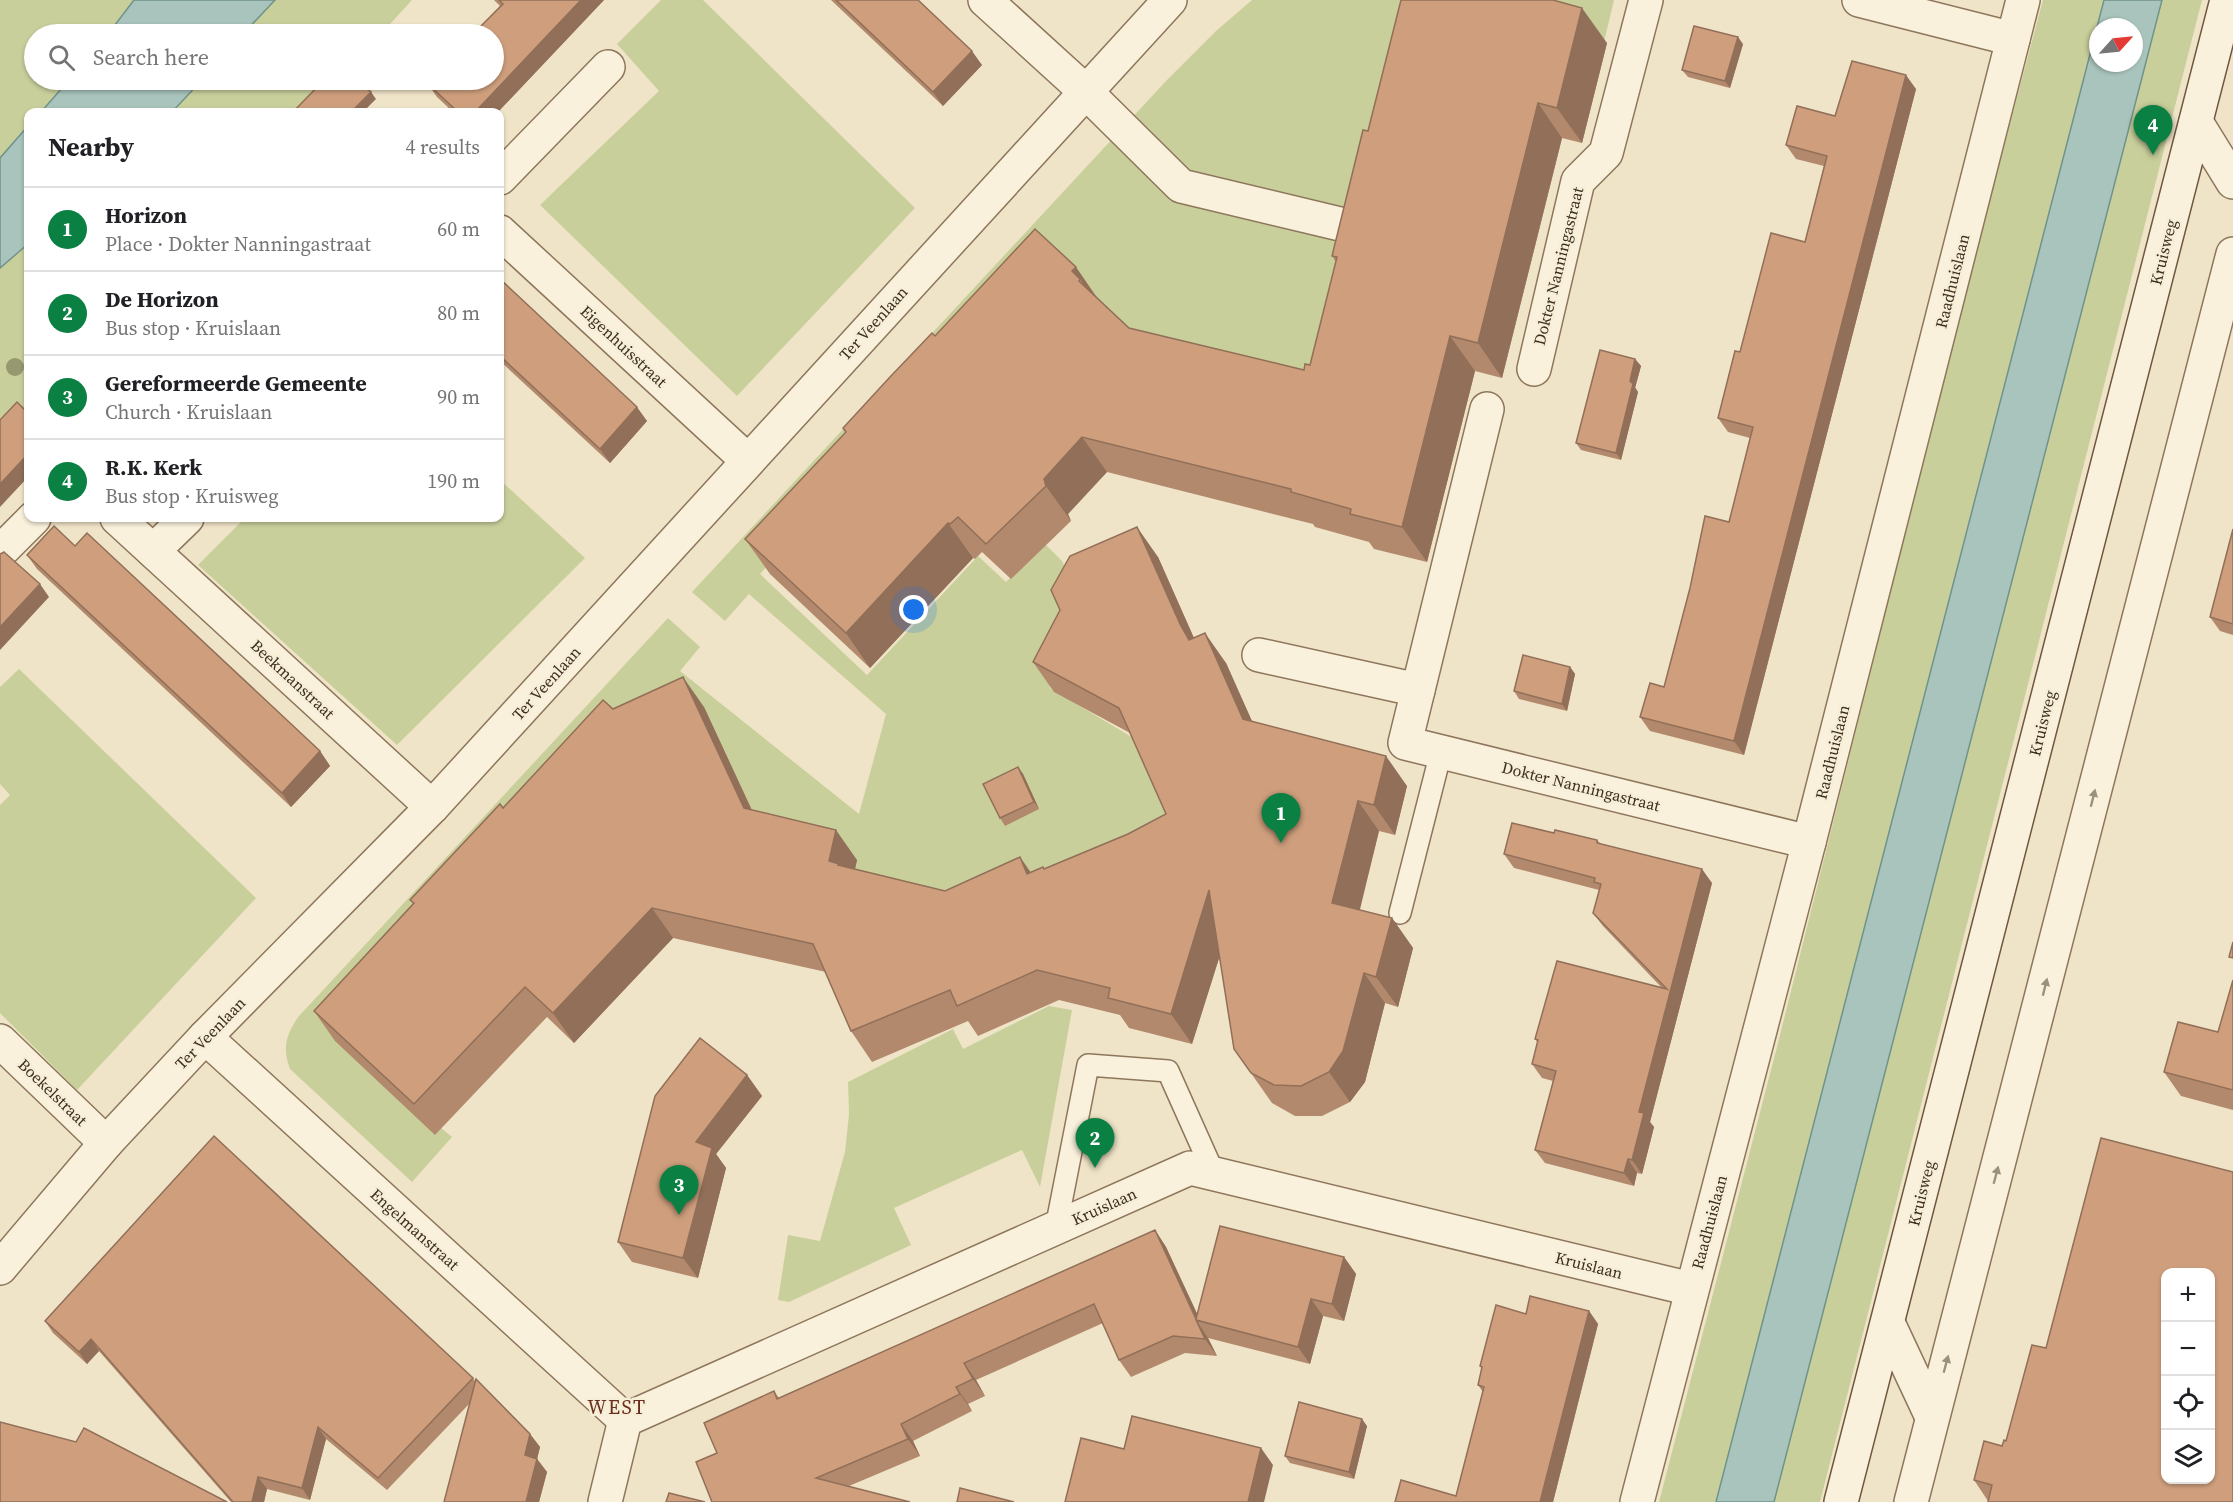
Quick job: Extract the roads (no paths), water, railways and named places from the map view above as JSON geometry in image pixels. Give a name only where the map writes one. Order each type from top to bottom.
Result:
[{"type":"street","points":[[985,0],[1085,90],[1180,186],[1340,224]]},
{"type":"street","name":"Ter Veenlaan","points":[[0,1268],[106,1143],[205,1037],[432,807],[1085,90],[1170,0]]},
{"type":"street","name":"Dokter Nanningastraat","points":[[1534,369],[1578,181],[1606,153],[1646,0]]},
{"type":"street","points":[[1859,0],[2013,39]]},
{"type":"street","name":"Raadhuislaan","points":[[1637,1502],[1809,842],[2023,0]]},
{"type":"street","name":"Kruisweg","points":[[1841,1502],[2228,0]]},
{"type":"street","points":[[504,174],[608,67]]},
{"type":"street","points":[[2196,122],[2233,182]]},
{"type":"street","name":"Eigenhuisstraat","points":[[504,236],[748,461]]},
{"type":"street","points":[[1911,1502],[2233,254]]},
{"type":"street","name":"Dokter Nanningastraat","points":[[1487,409],[1405,743],[1809,842]]},
{"type":"street","points":[[0,552],[30,522]]},
{"type":"street","name":"Beekmanstraat","points":[[121,522],[432,807]]},
{"type":"street","points":[[153,551],[182,522]]},
{"type":"street","points":[[1259,655],[1418,690]]},
{"type":"street","name":"Engelmanstraat","points":[[205,1037],[625,1420]]},
{"type":"street","name":"Boekelstraat","points":[[0,1041],[106,1143]]},
{"type":"street","name":"Kruislaan","points":[[625,1420],[1190,1168],[1691,1289]]},
{"type":"street","points":[[1888,1323],[1932,1417]]},
{"type":"street","points":[[605,1502],[625,1420]]},
{"type":"lane","points":[[1400,913],[1440,752]]},
{"type":"lane","points":[[1056,1228],[1088,1065],[1168,1071],[1214,1174]]},
{"type":"water","points":[[134,0],[275,0],[252,24],[116,24]]},
{"type":"water","points":[[2104,0],[2162,0],[1774,1502],[1716,1502],[2089,58],[2089,72],[2143,72],[2143,18],[2099,18]]},
{"type":"water","points":[[60,90],[193,90],[176,108],[44,108]]},
{"type":"water","points":[[24,131],[24,247],[0,268],[0,158]]},
{"type":"place","name":"R.K. Kerk","points":[[2153,155]]},
{"type":"place","name":"Horizon","points":[[1281,843]]},
{"type":"place","name":"De Horizon","points":[[1095,1168]]},
{"type":"place","name":"Gereformeerde Gemeente","points":[[679,1215]]},
{"type":"district","name":"WEST","points":[[617,1407]]}]
